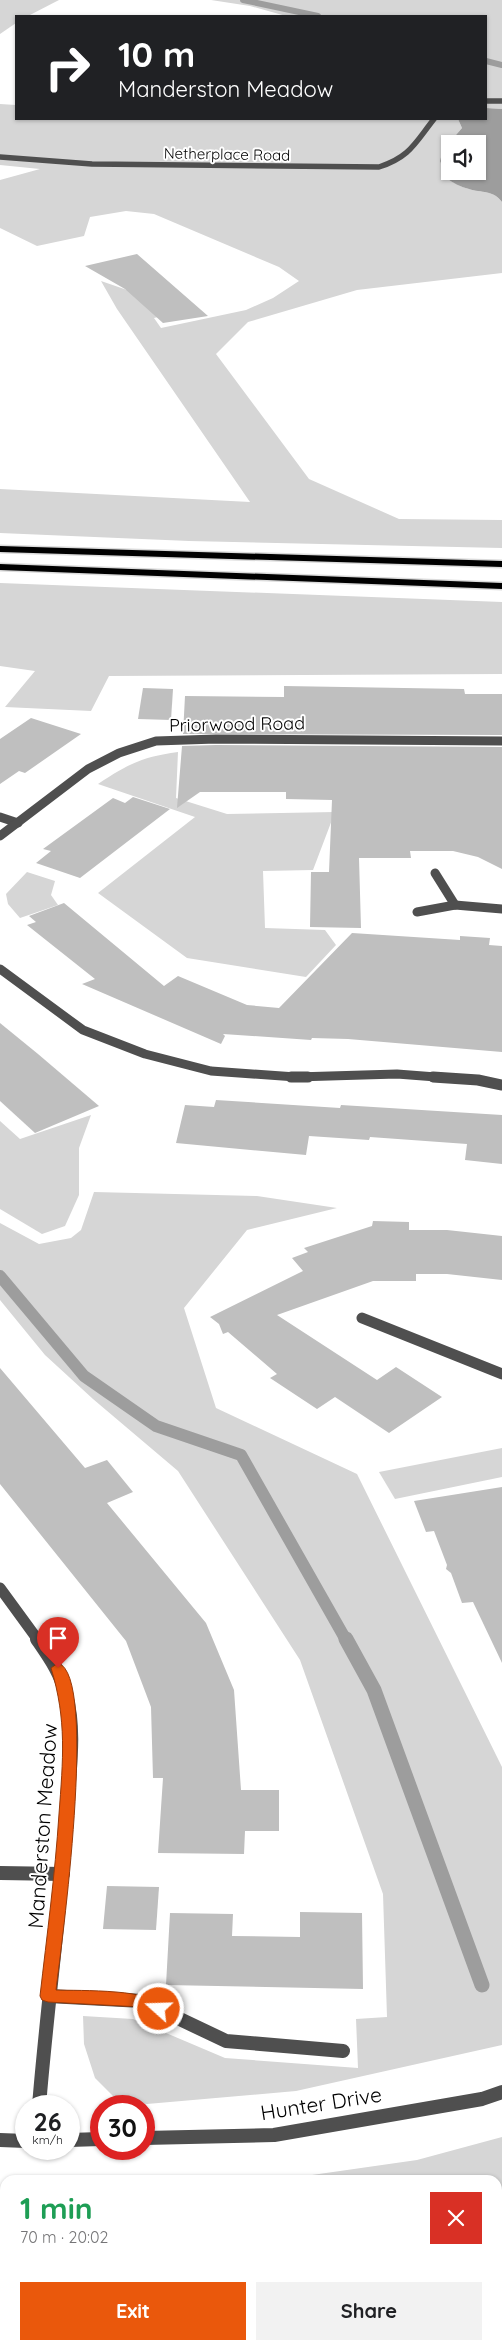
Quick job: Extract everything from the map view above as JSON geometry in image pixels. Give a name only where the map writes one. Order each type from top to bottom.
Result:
[{"type":"highway","points":[[0,549],[502,564]]},
{"type":"highway","points":[[0,568],[502,586]]},
{"type":"street","points":[[487,101],[502,101]]},
{"type":"street","name":"Netherplace Road","points":[[0,157],[92,164],[252,168],[379,167],[398,161],[407,154],[433,120]]},
{"type":"street","name":"Priorwood Road","points":[[0,836],[88,769],[119,753],[156,741],[216,739],[502,741]]},
{"type":"street","points":[[0,816],[18,823]]},
{"type":"street","points":[[435,873],[455,905]]},
{"type":"street","points":[[416,912],[455,905],[502,909]]},
{"type":"street","points":[[0,969],[83,1030],[145,1054],[211,1071],[296,1078],[397,1074],[478,1080],[502,1085]]},
{"type":"street","points":[[362,1318],[502,1374]]},
{"type":"street","name":"Manderston Meadow","points":[[0,1588],[58,1668],[67,1697],[72,1740],[63,1874],[48,1996],[40,2095]]},
{"type":"street","points":[[0,1873],[63,1874]]},
{"type":"street","points":[[48,1996],[142,2001],[226,2041],[343,2051]]},
{"type":"street","name":"Hunter Drive","points":[[155,2138],[274,2134],[482,2099],[502,2092]]},
{"type":"street","points":[[0,2140],[15,2141]]},
{"type":"shaded area","points":[[0,0],[59,0],[30,15],[15,15],[15,24],[0,34]]},
{"type":"shaded area","points":[[211,0],[502,0],[502,109],[487,108],[487,15],[282,15],[250,6]]},
{"type":"shaded area","points":[[0,104],[15,105],[15,120],[458,120],[462,128],[456,135],[441,135],[441,180],[449,180],[466,188],[495,195],[502,202],[502,273],[357,290],[248,322],[216,354],[309,479],[399,519],[502,520],[502,548],[189,541],[0,533],[0,489],[250,502],[117,309],[101,281],[130,291],[174,313],[154,318],[161,328],[246,310],[273,298],[299,281],[279,267],[154,214],[126,211],[90,217],[84,236],[37,246],[0,228],[0,180],[40,169],[0,165]]},
{"type":"shaded area","points":[[487,108],[502,109],[502,202],[495,195],[466,188],[449,180],[486,180],[486,135],[456,135],[462,128],[458,120],[487,120]]},
{"type":"shaded area","points":[[0,583],[502,602],[502,674],[109,676],[91,711],[5,707],[35,671],[0,666]]},
{"type":"shaded area","points":[[178,752],[176,798],[227,814],[335,812],[313,870],[263,871],[265,928],[325,930],[336,945],[306,977],[187,958],[98,893],[195,817],[98,784],[136,762]]},
{"type":"shaded area","points":[[27,872],[55,881],[51,895],[58,905],[20,918],[8,904],[6,894]]},
{"type":"shaded area","points":[[91,1115],[79,1148],[79,1195],[65,1226],[42,1234],[0,1209],[0,1121],[20,1139]]},
{"type":"shaded area","points":[[94,1192],[257,1196],[337,1208],[247,1230],[184,1308],[216,1408],[357,1474],[502,1767],[502,2045],[296,2091],[155,2103],[155,2095],[112,2095],[95,2078],[84,2044],[83,2016],[133,2019],[225,2058],[358,2068],[356,2019],[387,2017],[383,1894],[300,1660],[178,1471],[93,1399],[45,1355],[0,1300],[0,1223],[39,1244],[71,1238],[81,1230]]},
{"type":"shaded area","points":[[502,1448],[502,1477],[395,1499],[379,1472]]},
{"type":"shaded area","points":[[502,2137],[502,2175],[312,2175],[417,2160]]},
{"type":"building","points":[[137,254],[208,316],[163,323],[125,289],[85,266]]},
{"type":"building","points":[[284,686],[464,689],[465,694],[502,694],[502,735],[183,734],[185,696],[284,697]]},
{"type":"building","points":[[143,688],[173,689],[171,720],[138,719]]},
{"type":"building","points":[[31,718],[81,734],[25,773],[19,771],[0,784],[0,739]]},
{"type":"building","points":[[182,746],[502,747],[502,869],[478,857],[453,851],[410,851],[411,858],[359,858],[361,928],[310,927],[311,872],[329,872],[332,800],[286,799],[286,792],[200,792],[177,808]]},
{"type":"building","points":[[133,797],[170,809],[80,878],[36,863],[51,851],[43,849],[113,798],[125,803]]},
{"type":"building","points":[[64,903],[164,986],[178,976],[247,1005],[279,1008],[352,933],[460,940],[460,936],[490,938],[489,945],[502,946],[502,1052],[348,1039],[312,1038],[311,1040],[223,1034],[225,1036],[221,1044],[82,984],[95,979],[27,925],[36,922],[29,916]]},
{"type":"building","points":[[0,1023],[99,1106],[35,1133],[0,1101]]},
{"type":"building","points":[[216,1100],[340,1108],[341,1105],[502,1115],[502,1164],[465,1160],[467,1144],[370,1137],[369,1140],[309,1136],[306,1155],[176,1143],[185,1105],[214,1107]]},
{"type":"building","points":[[373,1221],[409,1222],[409,1230],[447,1230],[502,1236],[502,1280],[447,1274],[416,1274],[416,1281],[373,1281],[277,1315],[377,1380],[396,1367],[442,1397],[389,1433],[335,1397],[317,1409],[270,1378],[277,1374],[228,1332],[223,1334],[219,1324],[210,1317],[303,1271],[292,1258],[308,1252],[304,1248],[372,1226]]},
{"type":"building","points":[[0,1368],[85,1468],[107,1460],[133,1492],[107,1503],[206,1623],[234,1690],[241,1790],[279,1790],[279,1831],[245,1831],[244,1854],[158,1853],[163,1778],[153,1778],[151,1707],[126,1641],[0,1484]]},
{"type":"building","points":[[502,1487],[502,1663],[473,1602],[462,1603],[451,1573],[446,1569],[447,1565],[434,1531],[426,1532],[414,1501]]},
{"type":"building","points":[[107,1886],[159,1887],[156,1930],[103,1929]]},
{"type":"building","points":[[300,1912],[362,1913],[363,1989],[166,1985],[170,1913],[233,1914],[232,1936],[300,1937]]},
{"type":"waterway","points":[[243,0],[313,15]]},
{"type":"waterway","points":[[487,61],[502,65]]},
{"type":"waterway","points":[[0,1276],[84,1376],[156,1426],[241,1455],[346,1640]]},
{"type":"waterway","points":[[346,1639],[374,1690],[482,1985]]},
{"type":"route","points":[[58,1668],[67,1697],[72,1740],[63,1874],[48,1996],[142,2001],[159,2009]]}]
